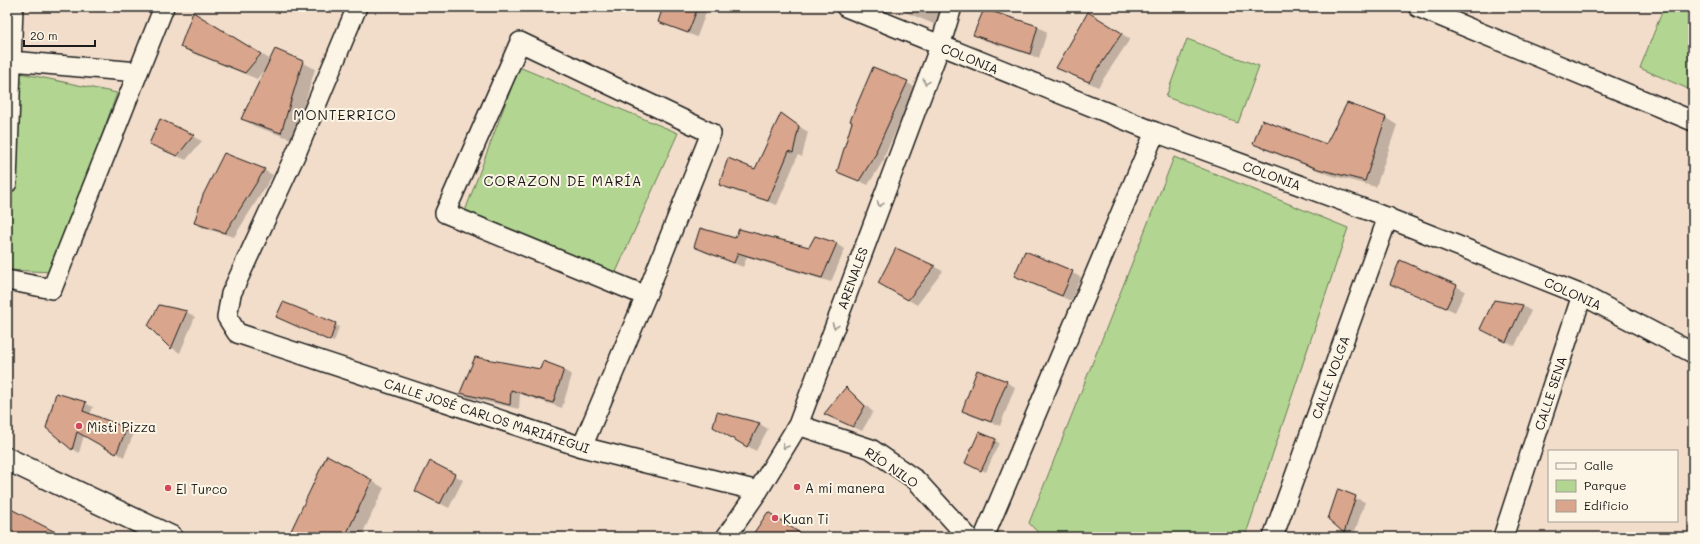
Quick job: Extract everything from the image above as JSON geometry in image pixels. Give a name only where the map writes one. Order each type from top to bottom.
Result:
[{"type":"main road","points":[[7,460],[171,537]]},
{"type":"street","points":[[7,183],[13,7]]},
{"type":"street","points":[[7,280],[52,290],[164,7]]},
{"type":"street","name":"CALLE JOSÉ CARLOS MARIÁTEGUI","points":[[357,7],[297,152],[231,294],[227,317],[236,332],[582,447],[758,491]]},
{"type":"street","name":"COLONIA","points":[[846,7],[1155,132],[1388,217],[1582,295],[1693,353]]},
{"type":"street","name":"ARENALES","points":[[726,537],[758,491],[798,425],[940,46],[952,7]]},
{"type":"street","points":[[1418,7],[1451,13],[1693,121]]},
{"type":"street","points":[[582,447],[646,296],[711,133],[520,42],[445,213],[646,296]]},
{"type":"street","points":[[11,61],[138,72]]},
{"type":"street","points":[[984,537],[1155,132]]},
{"type":"street","name":"CALLE VOLGA","points":[[1274,537],[1388,217]]},
{"type":"street","name":"CALLE SENA","points":[[1503,537],[1582,295]]},
{"type":"street","name":"RÍO NILO","points":[[798,425],[872,449],[916,480],[968,537]]},
{"type":"green space","points":[[1664,7],[1693,7],[1693,91],[1640,68]]},
{"type":"green space","points":[[1187,39],[1259,66],[1238,123],[1166,97]]},
{"type":"green space","points":[[519,67],[678,133],[608,290],[459,227]]},
{"type":"green space","points":[[15,72],[117,93],[53,272],[8,270]]},
{"type":"green space","points":[[1174,157],[1348,228],[1245,537],[1042,537],[1029,523]]},
{"type":"building","points":[[663,7],[698,7],[688,33],[658,22]]},
{"type":"building","points":[[984,9],[1038,26],[1030,54],[973,35]]},
{"type":"building","points":[[193,12],[261,54],[245,73],[180,47]]},
{"type":"building","points":[[1088,12],[1122,33],[1089,82],[1056,68]]},
{"type":"building","points":[[275,49],[303,61],[281,133],[241,119]]},
{"type":"building","points":[[873,67],[908,81],[876,151],[877,152],[859,181],[837,172],[852,122],[850,121]]},
{"type":"building","points":[[1347,103],[1386,117],[1365,181],[1318,169],[1253,144],[1262,120],[1326,144]]},
{"type":"building","points":[[781,113],[799,126],[793,153],[789,151],[768,201],[719,185],[728,158],[755,169]]},
{"type":"building","points":[[160,119],[194,135],[177,156],[149,144]]},
{"type":"building","points":[[224,153],[265,169],[225,233],[194,223],[203,195]]},
{"type":"building","points":[[700,228],[735,238],[739,229],[809,247],[815,236],[837,243],[822,278],[738,253],[734,263],[694,247]]},
{"type":"building","points":[[896,248],[935,266],[908,300],[878,283]]},
{"type":"building","points":[[1025,251],[1073,271],[1062,296],[1014,276]]},
{"type":"building","points":[[1400,260],[1457,285],[1446,308],[1390,284]]},
{"type":"building","points":[[1494,300],[1523,305],[1506,342],[1480,329]]},
{"type":"building","points":[[283,302],[336,323],[330,341],[276,317]]},
{"type":"building","points":[[159,305],[187,311],[171,349],[148,326]]},
{"type":"building","points":[[475,357],[540,369],[543,361],[564,369],[553,403],[511,390],[510,405],[460,393]]},
{"type":"building","points":[[977,370],[1007,381],[991,422],[962,411]]},
{"type":"building","points":[[846,387],[865,406],[853,427],[824,414]]},
{"type":"building","points":[[56,393],[86,402],[83,411],[127,428],[116,454],[77,432],[72,450],[46,428]]},
{"type":"building","points":[[717,412],[760,423],[747,447],[713,427]]},
{"type":"building","points":[[979,432],[996,439],[981,471],[965,463]]},
{"type":"building","points":[[327,455],[372,480],[345,537],[288,537]]},
{"type":"building","points":[[430,461],[455,474],[440,504],[415,491]]},
{"type":"building","points":[[1338,489],[1356,496],[1344,533],[1328,519]]},
{"type":"building","points":[[7,507],[65,537],[7,537]]},
{"type":"building","points":[[768,512],[806,537],[751,537]]},
{"type":"place","name":"Misti Pizza","points":[[79,426]]},
{"type":"place","name":"A mi manera","points":[[797,487]]},
{"type":"place","name":"El Turco","points":[[168,488]]},
{"type":"place","name":"Kuan Ti","points":[[775,518]]},
{"type":"district","name":"MONTERRICO","points":[[345,114]]},
{"type":"district","name":"CORAZON DE MARÍA","points":[[563,180]]}]
